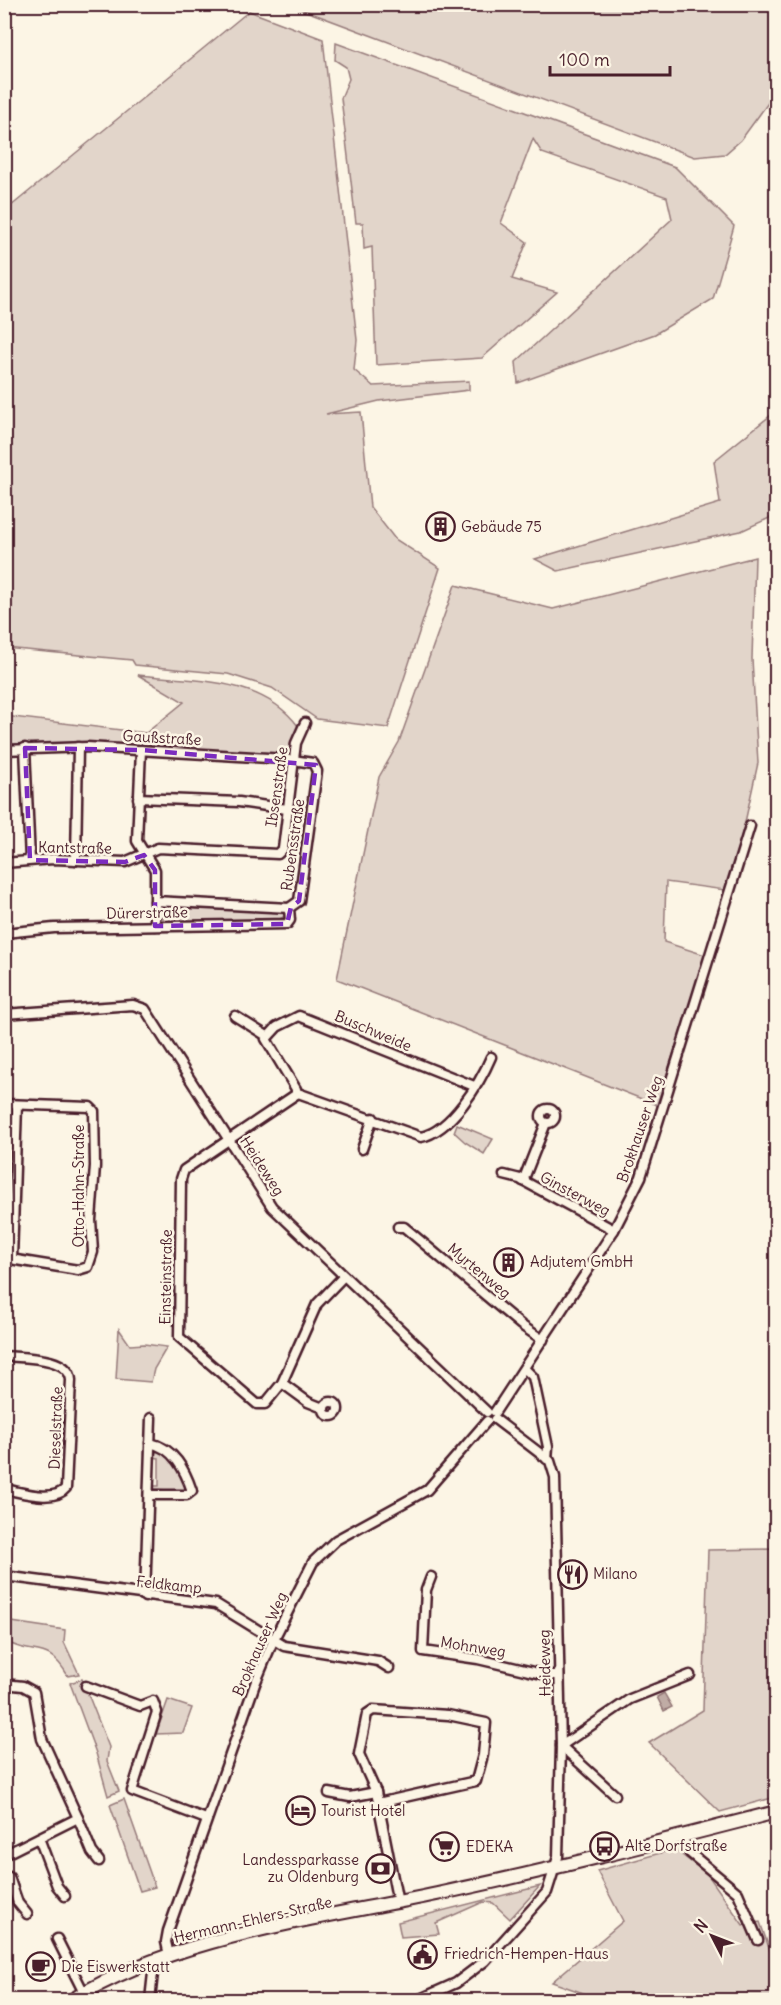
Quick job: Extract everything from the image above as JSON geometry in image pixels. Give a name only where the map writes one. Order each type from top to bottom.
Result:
[{"type":"street","name":"Ibsenstraße","points":[[278,854],[283,849],[296,743],[305,723]]},
{"type":"street","name":"Gaußstraße","points":[[4,750],[78,747],[141,750],[294,760],[316,765]]},
{"type":"street","points":[[76,860],[78,747]]},
{"type":"street","points":[[25,748],[30,860]]},
{"type":"street","points":[[141,750],[137,841],[154,870],[155,926]]},
{"type":"street","name":"Rubensstraße","points":[[289,922],[289,908],[299,901],[316,765]]},
{"type":"street","points":[[138,798],[239,802],[287,809]]},
{"type":"street","name":"Brokhauser Weg","points":[[169,1955],[166,1942],[168,1930],[207,1819],[273,1641],[313,1562],[336,1540],[427,1490],[491,1416],[525,1369],[614,1230],[641,1176],[750,826]]},
{"type":"street","name":"Kantstraße","points":[[4,863],[30,860],[125,862],[158,848],[278,854]]},
{"type":"street","points":[[155,902],[289,908]]},
{"type":"street","name":"Dürerstraße","points":[[4,933],[54,928],[281,925],[289,922]]},
{"type":"street","name":"Heideweg","points":[[4,1014],[141,1006],[148,1012],[272,1207],[491,1416],[547,1459],[553,1467],[556,1481],[561,1746],[558,1857],[555,1868]]},
{"type":"street","points":[[235,1016],[267,1036],[296,1094]]},
{"type":"street","name":"Buschweide","points":[[267,1036],[277,1027],[300,1016],[474,1086]]},
{"type":"street","points":[[229,1140],[296,1094],[301,1093],[421,1137],[431,1135],[472,1094],[474,1086],[482,1078],[491,1057]]},
{"type":"street","name":"Otto-Hahn-Straße","points":[[4,1104],[81,1105],[93,1109],[95,1166],[91,1220],[93,1252],[90,1265],[82,1270],[8,1259]]},
{"type":"street","points":[[8,1259],[17,1105]]},
{"type":"street","points":[[362,1149],[373,1118]]},
{"type":"street","name":"Ginsterweg","points":[[523,1181],[546,1124]]},
{"type":"street","name":"Einsteinstraße","points":[[229,1140],[189,1165],[182,1174],[179,1336],[259,1405],[267,1403],[282,1383],[317,1304],[344,1276]]},
{"type":"street","name":"Ginsterweg","points":[[504,1175],[523,1181],[614,1230]]},
{"type":"street","name":"Myrtenweg","points":[[398,1227],[404,1227],[521,1325],[543,1340]]},
{"type":"street","name":"Dieselstraße","points":[[4,1356],[60,1364],[68,1370],[71,1378],[66,1488],[55,1496],[4,1489]]},
{"type":"street","name":"Heideweg","points":[[525,1369],[533,1377],[548,1447],[547,1459]]},
{"type":"street","points":[[282,1383],[308,1402],[323,1408]]},
{"type":"street","points":[[145,1597],[151,1418]]},
{"type":"street","points":[[149,1495],[187,1495],[192,1491],[182,1465],[163,1448],[150,1443]]},
{"type":"street","name":"Feldkamp","points":[[4,1576],[145,1597],[216,1604],[273,1641],[288,1647],[378,1661],[389,1668]]},
{"type":"street","name":"Mohnweg","points":[[431,1577],[426,1590],[423,1652],[478,1659],[546,1675],[559,1675]]},
{"type":"street","points":[[615,1796],[561,1746],[630,1699],[690,1675]]},
{"type":"street","points":[[4,1684],[23,1686],[35,1693],[42,1739],[92,1852],[99,1861]]},
{"type":"street","points":[[86,1686],[140,1706],[153,1701],[157,1712],[132,1791],[207,1819]]},
{"type":"street","points":[[378,1803],[476,1781],[483,1755],[486,1723],[448,1715],[369,1711],[362,1733],[359,1754],[376,1792],[378,1803],[398,1903]]},
{"type":"street","points":[[329,1793],[350,1797],[376,1792]]},
{"type":"street","name":"Hermann-Ehlers-Straße","points":[[72,2001],[84,1993],[169,1955],[296,1924],[555,1868],[777,1812]]},
{"type":"street","points":[[4,1855],[78,1818]]},
{"type":"street","points":[[681,1836],[690,1853],[738,1893],[758,1940]]},
{"type":"street","points":[[39,1838],[57,1887],[65,1896]]},
{"type":"street","points":[[418,2001],[456,1983],[485,1961],[547,1892],[555,1868]]},
{"type":"street","points":[[4,1875],[10,1879],[18,1903],[27,1914]]},
{"type":"street","points":[[57,1939],[84,1993]]},
{"type":"street","points":[[150,1962],[153,1973],[150,2001]]},
{"type":"highlighted area","points":[[25,748],[141,750],[316,765],[299,901],[291,907],[287,924],[155,926],[155,870],[144,855],[125,862],[30,860]]},
{"type":"shaded area","points":[[295,5],[776,5],[776,92],[741,140],[725,154],[695,157]]},
{"type":"shaded area","points":[[249,11],[323,39],[357,340],[354,370],[373,386],[469,381],[469,390],[379,401],[326,414],[361,412],[370,507],[395,539],[440,568],[388,728],[317,719],[272,688],[228,674],[135,665],[132,660],[5,648],[5,211]]},
{"type":"shaded area","points":[[336,43],[675,167],[734,226],[713,299],[655,334],[518,383],[516,362],[672,219],[667,197],[542,153],[533,139],[501,223],[527,242],[512,279],[557,292],[482,358],[376,365],[372,247],[364,249],[363,223],[356,223],[341,98],[349,79],[346,67],[335,60]]},
{"type":"shaded area","points":[[776,411],[776,515],[741,531],[558,571],[535,559],[720,503],[714,461]]},
{"type":"shaded area","points":[[755,557],[752,659],[758,763],[744,827],[725,890],[666,882],[664,942],[705,955],[657,1105],[337,979],[379,777],[399,742],[455,585],[553,609]]},
{"type":"shaded area","points":[[138,675],[225,684],[266,698],[283,710],[298,726],[288,756],[138,747],[5,745],[5,716],[146,733],[184,702]]},
{"type":"shaded area","points":[[163,903],[284,911],[285,916],[276,921],[163,923]]},
{"type":"shaded area","points":[[457,1124],[493,1139],[484,1154],[454,1132]]},
{"type":"shaded area","points":[[119,1329],[130,1345],[167,1347],[154,1369],[151,1382],[116,1379]]},
{"type":"shaded area","points":[[158,1450],[180,1468],[186,1491],[152,1489],[152,1486],[159,1486],[159,1458],[152,1457]]},
{"type":"shaded area","points":[[776,1549],[776,1797],[720,1812],[649,1743],[703,1710],[708,1550]]},
{"type":"shaded area","points":[[5,1621],[65,1630],[64,1642],[79,1674],[68,1676],[54,1658],[47,1654],[15,1646],[5,1641]]},
{"type":"shaded area","points":[[82,1679],[109,1747],[107,1761],[119,1791],[108,1796],[96,1753],[70,1683]]},
{"type":"shaded area","points":[[664,1693],[672,1707],[664,1711],[657,1697]]},
{"type":"shaded area","points":[[168,1700],[192,1708],[183,1733],[156,1734]]},
{"type":"shaded area","points":[[124,1799],[155,1887],[140,1891],[110,1805]]},
{"type":"shaded area","points":[[674,1849],[708,1875],[743,1925],[760,1922],[776,1968],[776,2000],[603,2000],[552,1982],[623,1921],[597,1871]]},
{"type":"shaded area","points":[[540,1886],[510,1919],[493,1903],[483,1902],[436,1923],[439,1934],[401,1937],[398,1922]]},
{"type":"place","name":"Gebäude 75","points":[[440,527]]},
{"type":"place","name":"Adjutem GmbH","points":[[509,1262]]},
{"type":"place","name":"Milano","points":[[572,1574]]},
{"type":"place","name":"Tourist Hotel","points":[[300,1811]]},
{"type":"place","name":"Alte Dorfstraße","points":[[604,1846]]},
{"type":"place","name":"EDEKA","points":[[445,1847]]},
{"type":"place","name":"Landessparkasse zu Oldenburg","points":[[380,1869]]},
{"type":"place","name":"Friedrich-Hempen-Haus","points":[[423,1954]]},
{"type":"place","name":"Die Eiswerkstatt","points":[[40,1967]]}]
